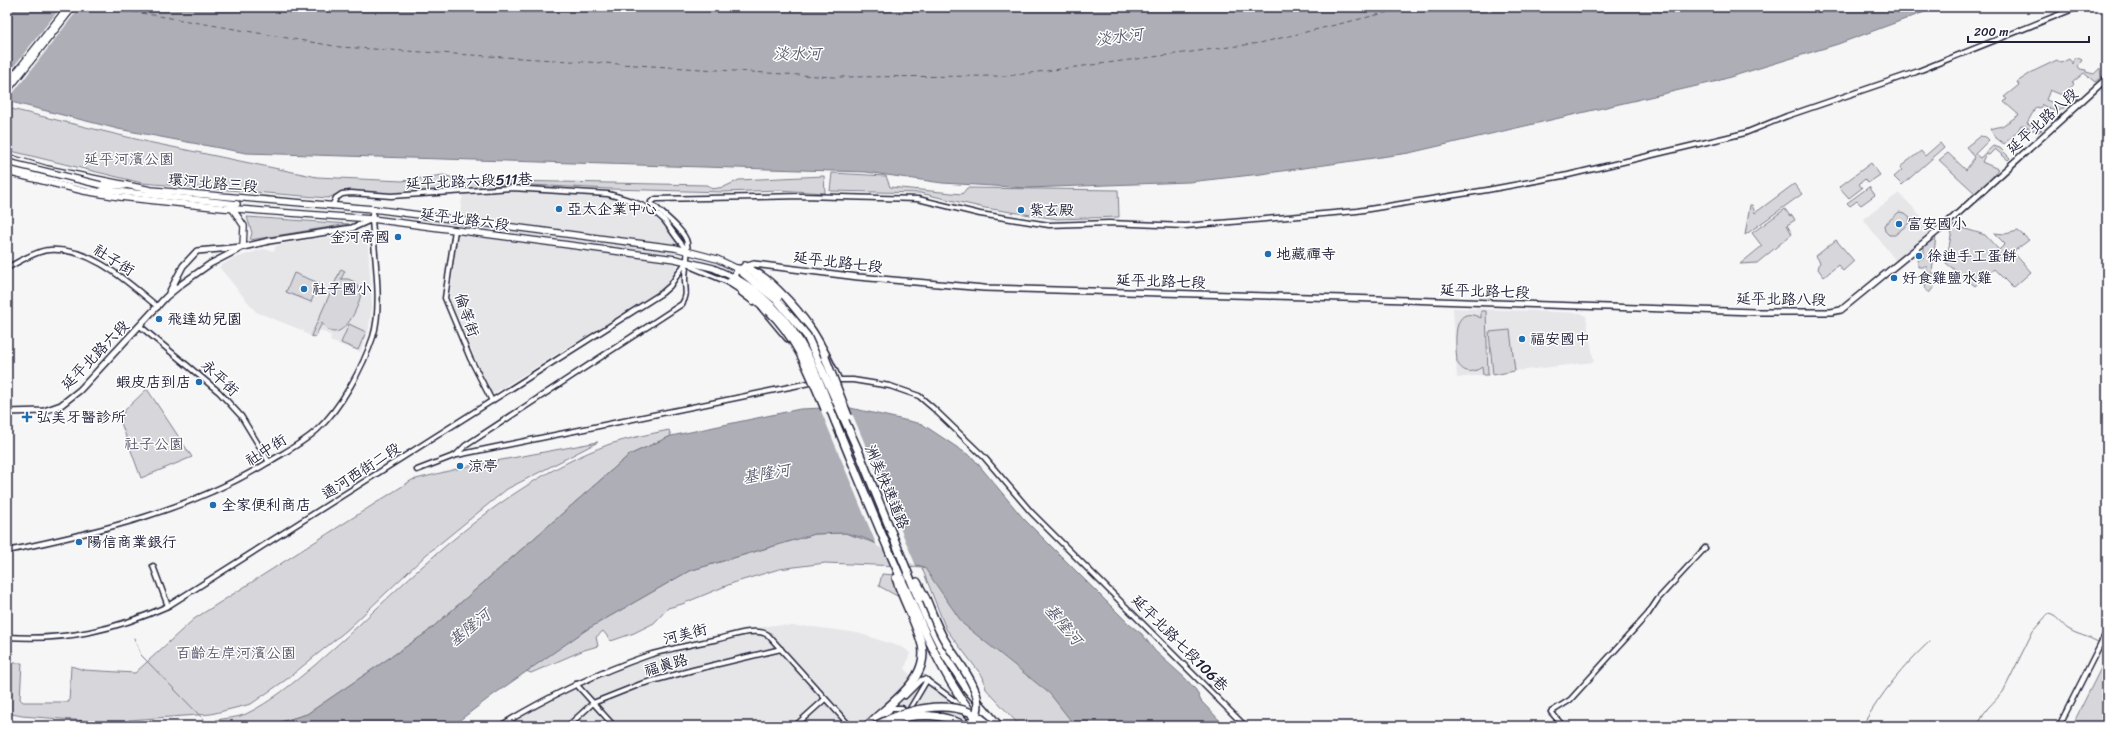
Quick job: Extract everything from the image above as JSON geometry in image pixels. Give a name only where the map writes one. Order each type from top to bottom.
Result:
[{"type":"highway","name":"洲美快速道路","points":[[741,267],[781,299],[807,336],[858,450],[926,615],[945,655],[967,688],[999,726]]},
{"type":"highway","name":"洲美快速道路","points":[[732,279],[750,295],[771,309],[798,348],[826,410],[835,421],[889,553],[941,666],[982,726]]},
{"type":"highway","points":[[883,726],[899,719],[919,715],[944,718],[965,726],[973,718],[978,706],[974,687],[944,639],[890,528]]},
{"type":"highway","points":[[867,726],[909,685],[922,663],[922,646],[901,596],[889,553]]},
{"type":"highway","points":[[874,726],[895,716],[916,709],[942,708],[969,713],[990,726]]},
{"type":"main road","points":[[7,84],[68,7]]},
{"type":"main road","points":[[7,91],[73,7]]},
{"type":"main road","name":"環河北路三段","points":[[7,157],[47,169],[128,186],[169,192],[373,209]]},
{"type":"main road","points":[[7,162],[47,169]]},
{"type":"main road","points":[[7,162],[101,185],[116,187],[128,186]]},
{"type":"main road","points":[[7,167],[113,191],[359,216],[373,209]]},
{"type":"main road","name":"環河北路三段","points":[[7,172],[84,191],[120,197],[215,208],[372,219]]},
{"type":"main road","points":[[232,208],[244,226],[243,247]]},
{"type":"main road","name":"延平北路六段","points":[[373,209],[687,250]]},
{"type":"main road","name":"延平北路六段","points":[[372,219],[687,261]]},
{"type":"main road","name":"延平北路七段","points":[[687,250],[741,267]]},
{"type":"main road","points":[[687,261],[713,268],[732,279]]},
{"type":"street","points":[[417,470],[456,455],[465,446],[676,309],[685,299],[687,294],[685,280],[687,271],[687,242],[667,217],[652,204],[653,200],[764,196],[904,198],[930,202],[1006,219],[1050,225],[1109,223],[1185,226],[1357,211],[1487,190],[1569,174],[1750,131],[1786,116],[1924,69],[2078,7]]},
{"type":"street","name":"延平北路八段","points":[[1584,307],[1816,313],[1841,310],[1944,226],[2107,78]]},
{"type":"street","name":"延平北路六段511巷","points":[[332,206],[336,198],[342,194],[351,193],[391,196],[512,188],[608,194],[623,198],[650,210],[662,219],[687,250]]},
{"type":"street","points":[[372,219],[373,209]]},
{"type":"street","name":"延平北路六段","points":[[7,412],[44,411],[61,405],[80,390],[158,307],[166,297],[183,266],[198,251],[243,247],[269,241],[352,228],[372,219]]},
{"type":"street","name":"社中街","points":[[7,551],[59,540],[169,510],[233,483],[269,462],[317,430],[334,411],[366,353],[373,336],[378,299],[372,219]]},
{"type":"street","name":"倫等街","points":[[455,230],[445,298],[470,358],[492,401]]},
{"type":"street","name":"延平北路六段","points":[[166,297],[182,283],[208,265],[243,247]]},
{"type":"street","name":"社子街","points":[[7,268],[48,250],[86,256],[119,275],[158,307]]},
{"type":"street","name":"通河西街二段","points":[[7,637],[60,637],[107,630],[168,606],[662,293],[687,261]]},
{"type":"street","name":"延平北路七段","points":[[741,267],[760,265],[858,277],[984,288],[1370,298],[1584,307]]},
{"type":"street","points":[[810,383],[796,351],[779,327],[761,309],[735,289],[732,279],[741,267],[757,271],[774,284],[800,310],[814,328],[839,379]]},
{"type":"street","name":"永平街","points":[[140,326],[219,392],[241,416],[269,462]]},
{"type":"street","name":"延平北路七段106巷","points":[[456,455],[810,383],[839,379],[881,383],[919,396],[963,435],[999,473],[1031,512],[1245,726]]},
{"type":"street","points":[[1563,726],[1551,712],[1570,700],[1648,614],[1658,599],[1705,548]]},
{"type":"street","points":[[153,566],[168,606]]},
{"type":"street","points":[[2059,726],[2107,630]]},
{"type":"street","name":"河美街","points":[[500,726],[576,684],[611,669],[651,655],[735,635],[764,632],[850,726]]},
{"type":"street","name":"福真路","points":[[568,726],[593,703],[641,684],[781,649]]},
{"type":"street","points":[[874,726],[921,680],[927,680],[955,701],[978,726]]},
{"type":"street","points":[[898,726],[927,680]]},
{"type":"street","points":[[576,684],[614,726]]},
{"type":"street","points":[[796,726],[825,699]]},
{"type":"street","points":[[892,708],[902,708],[905,716]]},
{"type":"shaded area","points":[[508,191],[608,197],[650,212],[671,232],[676,242],[676,274],[666,287],[654,297],[558,353],[491,395],[450,300],[454,265],[452,265],[463,193]]},
{"type":"shaded area","name":"富安國小","points":[[1899,193],[1935,230],[1896,261],[1863,219]]},
{"type":"shaded area","name":"社子國小","points":[[367,232],[372,306],[368,333],[360,352],[330,341],[331,336],[320,330],[316,338],[304,333],[304,331],[256,312],[219,267],[232,259],[263,249],[274,251],[276,246],[293,242]]},
{"type":"shaded area","name":"福安國中","points":[[1453,308],[1581,313],[1586,316],[1594,362],[1457,378]]},
{"type":"shaded area","points":[[772,625],[814,627],[858,633],[904,648],[910,653],[905,668],[908,673],[933,686],[965,718],[960,726],[495,726],[596,672],[632,657]]},
{"type":"green space","points":[[2078,58],[2082,60],[2078,66],[2080,69],[2094,74],[2100,68],[2101,77],[2095,82],[2084,73],[2072,83],[2074,84],[2068,91],[2078,99],[2074,100],[2050,90],[2046,100],[2065,107],[2057,112],[2042,105],[2040,108],[2036,107],[2027,123],[2042,130],[2038,132],[2021,125],[2017,132],[2004,144],[1996,138],[1990,129],[2002,126],[2019,115],[2004,102],[2007,99],[2004,97],[2019,85],[2017,82],[2034,71],[2057,60],[2061,63],[2069,59],[2073,64],[2074,59]]},
{"type":"green space","name":"延平河濱公園","points":[[7,108],[148,142],[317,177],[402,181],[443,175],[461,180],[707,185],[712,189],[724,187],[739,180],[824,176],[825,193],[779,190],[723,192],[610,189],[511,184],[405,196],[340,193],[328,198],[142,183],[7,150]]},
{"type":"green space","points":[[1980,136],[1986,137],[1989,140],[1975,154],[1980,158],[1993,146],[2000,148],[2010,158],[2008,160],[1995,149],[1989,155],[1986,153],[1982,162],[1998,169],[1991,180],[1976,194],[1939,160],[1948,153],[1966,170],[1975,157],[1966,147]]},
{"type":"green space","points":[[1940,143],[1944,148],[1902,185],[1894,177],[1902,170],[1900,167],[1921,151],[1925,156]]},
{"type":"green space","points":[[1871,163],[1880,175],[1868,183],[1865,179],[1859,184],[1862,188],[1849,198],[1839,187]]},
{"type":"green space","points":[[832,173],[886,176],[890,187],[962,194],[967,188],[1118,190],[1119,217],[1057,219],[985,208],[920,193],[830,191]]},
{"type":"green space","points":[[1794,184],[1802,194],[1745,235],[1750,205],[1752,205],[1755,213]]},
{"type":"green space","points":[[1869,187],[1875,195],[1861,205],[1857,201],[1850,206],[1847,203]]},
{"type":"green space","points":[[1785,209],[1795,220],[1787,225],[1792,234],[1757,263],[1740,264],[1762,246],[1752,233]]},
{"type":"green space","points":[[1899,212],[1905,213],[1910,217],[1909,223],[1895,235],[1889,235],[1885,231],[1884,225]]},
{"type":"green space","points":[[247,217],[349,224],[250,240],[252,233]]},
{"type":"green space","points":[[1953,225],[1985,235],[1999,250],[2005,244],[1994,233],[2005,234],[2018,231],[2029,240],[2013,252],[2031,272],[2013,288],[1994,269],[1975,286],[1946,263]]},
{"type":"green space","points":[[1936,235],[1932,273],[1944,275],[1929,293],[1925,288],[1927,267],[1918,267],[1918,260],[1924,257],[1924,244]]},
{"type":"green space","points":[[1836,240],[1854,261],[1843,271],[1838,265],[1824,277],[1818,269],[1820,262],[1816,256]]},
{"type":"green space","points":[[341,269],[345,271],[341,279],[348,279],[355,282],[361,293],[352,317],[341,330],[335,332],[328,330],[322,323],[315,337],[311,336]]},
{"type":"green space","points":[[294,273],[319,283],[311,302],[286,292]]},
{"type":"green space","points":[[1481,311],[1486,311],[1488,375],[1483,375],[1482,367],[1475,371],[1468,371],[1459,366],[1457,362],[1456,337],[1457,328],[1460,321],[1464,316],[1471,315],[1481,318]]},
{"type":"green space","points":[[349,324],[366,332],[358,350],[341,343]]},
{"type":"green space","points":[[1510,330],[1515,371],[1493,375],[1489,332]]},
{"type":"green space","name":"社子公園","points":[[147,389],[192,457],[141,478],[121,423],[124,411]]},
{"type":"green space","points":[[669,430],[671,436],[629,455],[426,633],[307,714],[267,726],[220,726],[216,720],[246,714],[282,692],[331,651],[442,549],[480,518],[522,489],[587,453],[610,444]]},
{"type":"green space","name":"百齡左岸河濱公園","points":[[598,442],[507,489],[427,554],[347,630],[287,679],[251,704],[211,714],[129,720],[129,723],[88,723],[87,721],[22,716],[7,713],[7,663],[22,663],[20,699],[23,702],[69,702],[71,666],[84,670],[135,673],[194,619],[412,480],[469,466]]},
{"type":"green space","points":[[845,533],[886,547],[913,564],[924,567],[825,563],[779,569],[733,583],[682,604],[668,608],[654,623],[634,633],[611,641],[603,631],[596,637],[598,646],[584,650],[531,673],[526,671],[586,630],[689,571],[815,534]]},
{"type":"green space","points":[[922,568],[928,569],[1013,663],[1022,668],[1029,678],[1035,677],[1082,726],[1020,726],[986,689],[983,677],[946,629]]},
{"type":"green space","points":[[882,574],[895,575],[906,587],[899,597],[879,586]]},
{"type":"green space","points":[[2107,656],[2107,726],[2072,726]]},
{"type":"green space","points":[[7,719],[15,721],[75,726],[7,726]]},
{"type":"water","name":"淡水河","points":[[7,7],[1938,7],[1838,44],[1714,82],[1409,153],[1261,174],[1189,182],[1027,188],[942,183],[866,172],[246,153],[118,129],[7,101]]},
{"type":"water","name":"基隆河","points":[[846,407],[922,424],[973,458],[1023,518],[1130,625],[1142,634],[1155,651],[1185,678],[1196,690],[1201,701],[1225,726],[1075,726],[1050,694],[963,624],[924,567],[913,564],[886,547],[861,537],[845,533],[815,534],[689,571],[586,630],[493,695],[452,726],[267,726],[307,714],[426,633],[629,455],[671,436],[800,409]]},
{"type":"pier","points":[[61,7],[80,7],[7,101],[7,75]]},
{"type":"pier","points":[[819,406],[849,406],[916,566],[877,546]]},
{"type":"waterway","points":[[1977,726],[1987,709],[2003,692],[2033,631],[2048,614],[2056,618],[2071,631],[2098,642]]},
{"type":"waterway","points":[[134,638],[141,655],[210,726]]},
{"type":"waterway","points":[[1862,726],[1893,681],[1930,641]]},
{"type":"ferry route","points":[[106,7],[340,47],[833,77],[1007,76],[1260,43],[1410,7]]},
{"type":"place","name":"亞太企業中心","points":[[559,209]]},
{"type":"place","name":"紫玄殿","points":[[1021,210]]},
{"type":"place","name":"富安國小","points":[[1899,224]]},
{"type":"place","name":"金河帝國","points":[[398,237]]},
{"type":"place","name":"地藏禪寺","points":[[1268,254]]},
{"type":"place","name":"徐迪手工蛋餅","points":[[1919,256]]},
{"type":"place","name":"好食雞鹽水雞","points":[[1894,278]]},
{"type":"place","name":"社子國小","points":[[304,289]]},
{"type":"place","name":"飛達幼兒園","points":[[159,319]]},
{"type":"place","name":"福安國中","points":[[1522,339]]},
{"type":"place","name":"蝦皮店到店","points":[[199,382]]},
{"type":"place","name":"弘美牙醫診所","points":[[27,417]]},
{"type":"place","name":"涼亭","points":[[460,466]]},
{"type":"place","name":"全家便利商店","points":[[213,505]]},
{"type":"place","name":"陽信商業銀行","points":[[79,542]]}]
